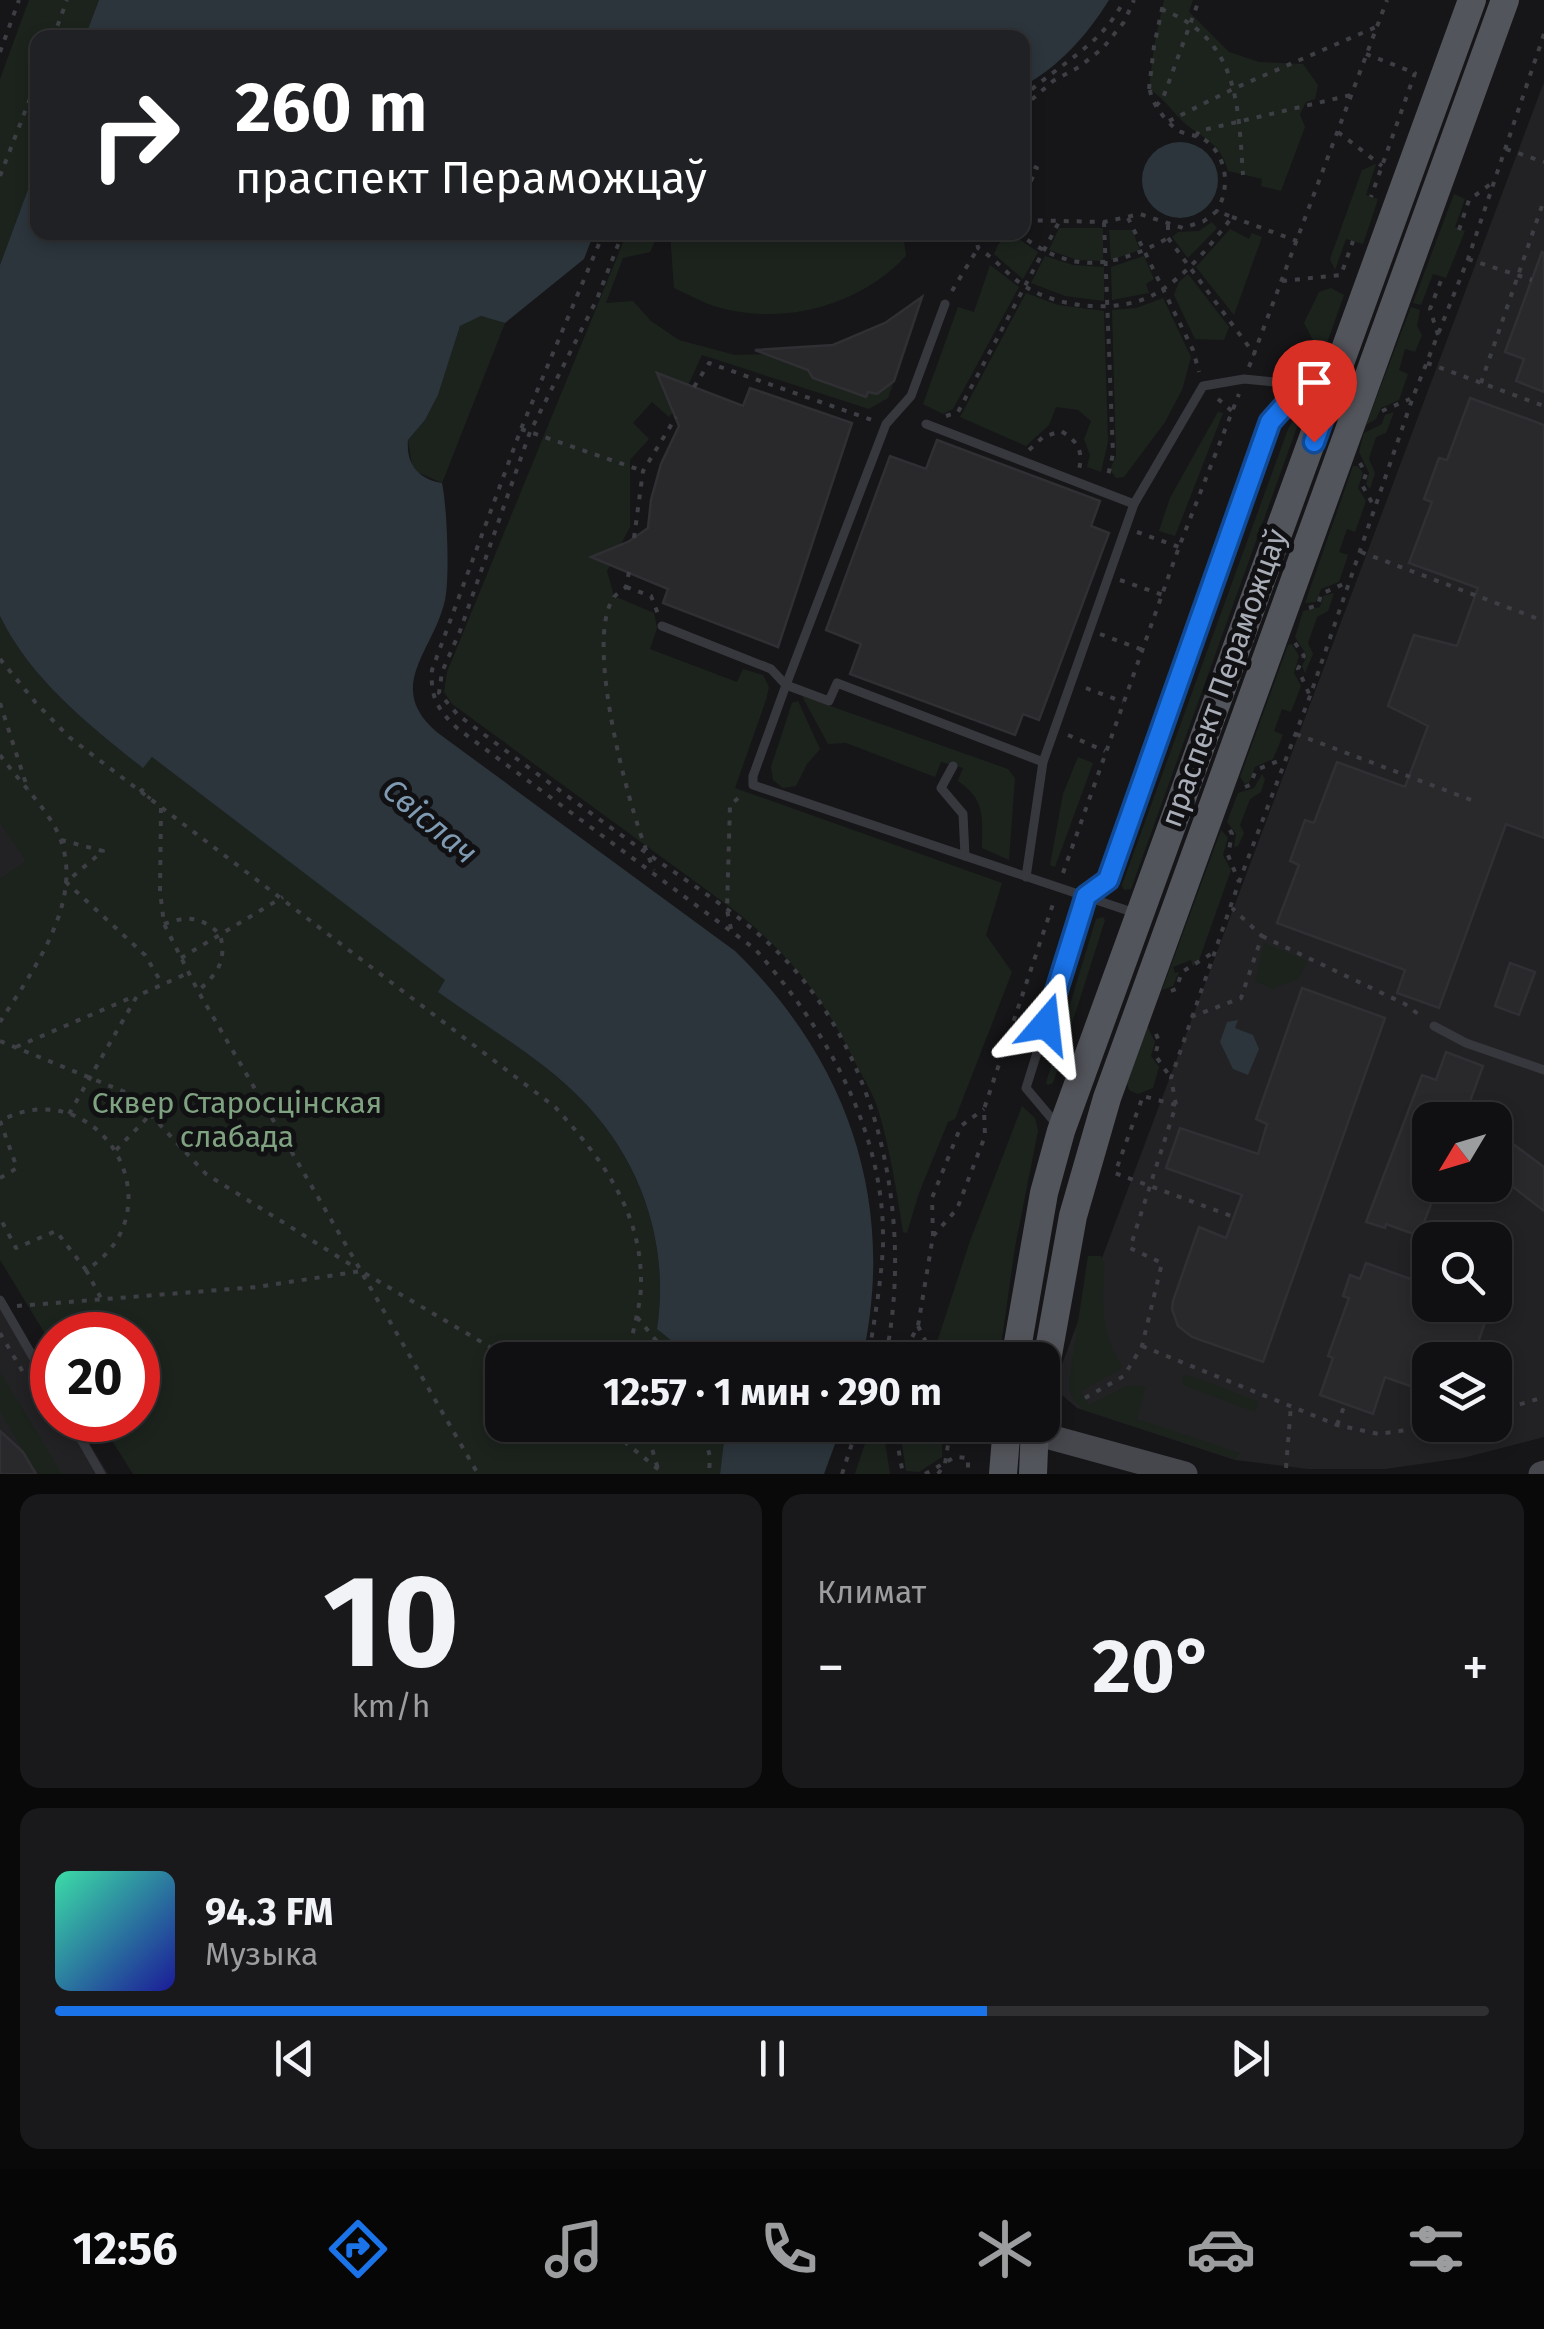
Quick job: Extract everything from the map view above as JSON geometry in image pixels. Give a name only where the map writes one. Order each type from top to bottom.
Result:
[{"type":"main road","name":"праспект Пераможцаў","points":[[1018,1342],[1044,1193],[1061,1130],[1472,0]]},
{"type":"main road","name":"праспект Пераможцаў","points":[[1050,1342],[1073,1216],[1107,1098],[1504,0]]},
{"type":"main road","points":[[1060,1440],[1185,1474]]},
{"type":"main road","points":[[992,1467],[1006,1442]]},
{"type":"main road","points":[[1020,1442],[1033,1474]]},
{"type":"lane","points":[[945,304],[911,396],[886,424],[786,686],[753,785],[1138,914]]},
{"type":"lane","points":[[1061,1130],[1026,1088],[1086,896],[1108,880],[1270,422],[1297,392],[1340,369]]},
{"type":"lane","points":[[1026,877],[1043,762],[1134,504],[1203,386],[1244,379],[1296,384],[1297,392]]},
{"type":"lane","points":[[926,424],[1134,504]]},
{"type":"lane","points":[[662,626],[771,669],[786,686],[829,701],[836,683],[1043,762]]},
{"type":"lane","points":[[954,766],[941,788],[962,814],[965,856]]},
{"type":"lane","points":[[1434,1026],[1466,1043],[1544,1070]]},
{"type":"lane","points":[[2,1303],[30,1352]]},
{"type":"lane","points":[[83,1442],[101,1474]]},
{"type":"path","points":[[0,52],[19,0]]},
{"type":"path","points":[[56,30],[67,0]]},
{"type":"path","points":[[1030,91],[1088,48],[1124,0]]},
{"type":"path","points":[[1030,101],[1103,48],[1124,22],[1134,0]]},
{"type":"path","points":[[1030,220],[1104,222],[1140,214],[1168,226],[1194,226],[1217,211],[1225,188],[1221,160],[1214,149],[1196,136],[1178,132],[1156,106],[1150,90],[1164,0]]},
{"type":"path","points":[[1156,106],[1163,98],[1200,0]]},
{"type":"path","points":[[933,1236],[958,1209],[985,1136],[984,1109],[1105,751],[1387,0]]},
{"type":"path","points":[[1161,9],[1191,24],[1224,58],[1235,88],[1244,174]]},
{"type":"path","points":[[1169,121],[1235,88],[1376,28]]},
{"type":"path","points":[[1171,1078],[1310,696],[1412,397],[1468,259],[1544,34]]},
{"type":"path","points":[[1366,54],[1415,73],[1371,197]]},
{"type":"path","points":[[1535,60],[1544,62]]},
{"type":"path","points":[[1196,136],[1198,131],[1351,95]]},
{"type":"path","points":[[0,176],[30,99]]},
{"type":"path","points":[[1338,132],[1382,166]]},
{"type":"path","points":[[1505,148],[1544,162]]},
{"type":"path","points":[[1459,230],[1469,200],[1493,183]]},
{"type":"path","points":[[1481,383],[1544,200]]},
{"type":"path","points":[[1217,211],[1297,241]]},
{"type":"path","points":[[978,248],[1024,286],[1072,303],[1109,305],[1143,299],[1164,287],[1189,267],[1232,217]]},
{"type":"path","points":[[1128,218],[1193,350],[1203,386],[1234,412]]},
{"type":"path","points":[[926,424],[958,412],[1060,220]]},
{"type":"path","points":[[1104,222],[1112,454],[1105,495]]},
{"type":"path","points":[[1168,226],[1168,238],[1255,355]]},
{"type":"path","points":[[1028,240],[1043,251],[1077,262],[1108,264],[1146,251],[1168,238]]},
{"type":"path","points":[[601,240],[521,429],[432,670],[431,690],[438,711],[458,728],[756,949],[814,1022],[840,1067],[862,1123],[878,1186],[883,1243],[870,1342]]},
{"type":"path","points":[[620,240],[597,300],[530,432],[442,672],[439,693],[458,715],[727,910],[769,944],[810,990],[844,1049],[872,1110],[888,1169],[895,1293],[888,1342]]},
{"type":"path","points":[[945,304],[978,248],[977,240]]},
{"type":"path","points":[[1282,282],[1342,275],[1353,241]]},
{"type":"path","points":[[1468,259],[1532,280]]},
{"type":"path","points":[[1439,337],[1430,310],[1442,278]]},
{"type":"path","points":[[1427,363],[1544,406]]},
{"type":"path","points":[[694,387],[709,364],[886,424]]},
{"type":"path","points":[[1377,424],[1381,412],[1412,397]]},
{"type":"path","points":[[634,538],[644,471],[676,417]]},
{"type":"path","points":[[521,429],[644,471]]},
{"type":"path","points":[[1020,462],[1043,436],[1061,431],[1073,438],[1080,449],[1082,462],[1076,483]]},
{"type":"path","points":[[1360,462],[1366,474],[1362,485],[1375,508]]},
{"type":"path","points":[[1127,528],[1180,547]]},
{"type":"path","points":[[1360,552],[1541,620]]},
{"type":"path","points":[[628,572],[626,588],[614,596],[605,626],[606,673],[616,748],[656,874]]},
{"type":"path","points":[[1110,577],[1163,595]]},
{"type":"path","points":[[1310,608],[1318,605],[1321,594],[1350,582]]},
{"type":"path","points":[[626,588],[651,596],[662,626]]},
{"type":"path","points":[[1090,631],[1143,650]]},
{"type":"path","points":[[1298,647],[1304,656],[1298,670],[1310,696]]},
{"type":"path","points":[[0,658],[36,704],[69,737],[554,1107],[606,1168],[624,1203],[640,1252],[642,1287],[631,1342]]},
{"type":"path","points":[[1072,682],[1123,702]]},
{"type":"path","points":[[0,703],[30,794]]},
{"type":"path","points":[[1054,729],[1105,751]]},
{"type":"path","points":[[1296,734],[1474,801]]},
{"type":"path","points":[[0,755],[49,817],[67,862],[66,882],[50,942],[0,1022]]},
{"type":"path","points":[[1250,785],[1256,770],[1286,758]]},
{"type":"path","points":[[732,931],[727,910],[730,805],[753,785]]},
{"type":"path","points":[[161,808],[160,891],[164,924],[180,958],[478,1474]]},
{"type":"path","points":[[1232,834],[1228,855],[1240,882]]},
{"type":"path","points":[[61,840],[104,851],[66,882]]},
{"type":"path","points":[[66,882],[145,955],[161,982]]},
{"type":"path","points":[[180,958],[282,897]]},
{"type":"path","points":[[1232,908],[1262,936],[1405,1004],[1434,1026]]},
{"type":"path","points":[[164,924],[196,918],[220,934],[222,966],[198,991]]},
{"type":"path","points":[[1191,1017],[1241,998],[1262,936]]},
{"type":"path","points":[[1159,995],[1176,990],[1182,972],[1216,950]]},
{"type":"path","points":[[16,1047],[188,973]]},
{"type":"path","points":[[69,1114],[137,996]]},
{"type":"path","points":[[1085,1398],[1124,1376],[1142,1346],[1162,1263],[1130,1248],[1176,1105],[1171,1078],[1155,1054],[1159,1041],[1155,1031]]},
{"type":"path","points":[[0,1041],[132,1095],[206,1174],[485,1344]]},
{"type":"path","points":[[1176,1105],[1143,1096],[1116,1173],[1234,1217]]},
{"type":"path","points":[[0,1178],[17,1168],[0,1121],[32,1108],[51,1108],[69,1114],[95,1128],[116,1150],[128,1184],[129,1208],[124,1230],[104,1259],[86,1270]]},
{"type":"path","points":[[910,1342],[918,1326],[933,1236],[932,1198],[961,1126],[984,1109]]},
{"type":"path","points":[[116,1150],[151,1114]]},
{"type":"path","points":[[1164,1143],[1174,1147]]},
{"type":"path","points":[[0,1219],[16,1248],[56,1230],[86,1270],[102,1300]]},
{"type":"path","points":[[2,1303],[102,1300],[257,1287],[361,1271]]},
{"type":"path","points":[[636,1317],[657,1342]]},
{"type":"path","points":[[918,1326],[926,1342]]},
{"type":"path","points":[[0,1333],[28,1380]]},
{"type":"path","points":[[1142,1346],[1337,1425],[1379,1434],[1412,1429]]},
{"type":"path","points":[[1512,1406],[1544,1396]]},
{"type":"path","points":[[1337,1425],[1345,1404]]},
{"type":"path","points":[[1286,1468],[1292,1405]]},
{"type":"path","points":[[625,1442],[664,1474]]},
{"type":"path","points":[[650,1442],[658,1469]]},
{"type":"path","points":[[706,1442],[710,1474]]},
{"type":"path","points":[[842,1474],[852,1442]]},
{"type":"path","points":[[897,1442],[903,1474]]},
{"type":"path","points":[[938,1474],[948,1442]]},
{"type":"path","points":[[925,1474],[955,1457],[992,1467]]},
{"type":"path","points":[[968,1458],[968,1474]]},
{"type":"shaded area","points":[[1544,82],[1544,1437],[1463,1458],[1385,1469],[1308,1469],[1235,1460],[1077,1408],[1062,1395],[1060,1370]]},
{"type":"shaded area","points":[[0,822],[27,861],[0,879]]},
{"type":"shaded area","points":[[0,1297],[30,1347],[30,1442],[88,1442],[108,1474],[0,1474]]},
{"type":"green space","points":[[29,0],[99,0],[88,30],[30,30],[30,184],[0,265],[0,79]]},
{"type":"green space","points":[[1164,0],[1193,0],[1189,12],[1229,52],[1259,62],[1303,64],[1318,85],[1315,99],[1306,102],[1300,114],[1305,127],[1281,191],[1261,186],[1262,179],[1228,171],[1215,146],[1186,125],[1149,89]]},
{"type":"green space","points":[[1376,164],[1366,195],[1378,199],[1363,244],[1346,239],[1335,270],[1330,259],[1362,170]]},
{"type":"green space","points":[[1454,194],[1465,199],[1455,227],[1465,231],[1446,278],[1433,274],[1421,305],[1413,303]]},
{"type":"green space","points":[[1212,222],[1217,228],[1188,258],[1172,237],[1178,232],[1199,231]]},
{"type":"green space","points":[[1059,228],[1103,228],[1103,261],[1077,260],[1049,250]]},
{"type":"green space","points":[[1230,229],[1249,239],[1252,233],[1262,237],[1234,315],[1196,267]]},
{"type":"green space","points":[[1109,230],[1132,230],[1140,250],[1111,260]]},
{"type":"green space","points":[[624,240],[656,240],[650,252],[623,258],[606,303],[633,301],[651,321],[679,340],[735,355],[776,354],[808,370],[813,378],[865,397],[868,392],[877,394],[894,381],[888,398],[869,409],[702,355],[679,405],[669,417],[652,402],[633,423],[649,439],[630,460],[630,527],[607,571],[614,596],[654,613],[657,628],[650,649],[737,682],[743,669],[763,675],[769,687],[766,700],[735,788],[1002,883],[986,935],[1012,972],[955,1119],[948,1122],[919,1193],[907,1233],[903,1232],[890,1157],[874,1099],[844,1040],[804,980],[773,944],[734,910],[452,704],[444,692],[447,672]]},
{"type":"green space","points":[[671,240],[904,240],[906,256],[887,273],[866,288],[819,307],[768,314],[742,312],[712,305],[674,288]]},
{"type":"green space","points":[[1003,240],[1020,240],[1038,252],[1023,279],[994,254]]},
{"type":"green space","points":[[1045,256],[1073,265],[1104,267],[1104,301],[1065,296],[1031,283]]},
{"type":"green space","points":[[1144,256],[1154,279],[1146,284],[1149,293],[1112,300],[1111,267]]},
{"type":"green space","points":[[990,265],[1019,287],[953,409],[943,414],[923,404],[958,307],[974,312]]},
{"type":"green space","points":[[1188,274],[1229,327],[1224,340],[1195,339],[1174,295],[1179,282]]},
{"type":"green space","points":[[1331,288],[1344,295],[1326,346],[1317,348],[1304,323],[1319,292]]},
{"type":"green space","points":[[1026,293],[1058,305],[1104,311],[1108,442],[1101,472],[1087,467],[1090,455],[1084,439],[1091,421],[1078,410],[1056,407],[1049,425],[1026,446],[960,417]]},
{"type":"green space","points":[[1163,298],[1191,357],[1182,390],[1165,422],[1124,477],[1116,478],[1110,470],[1116,456],[1112,310],[1136,308]]},
{"type":"green space","points":[[1411,307],[1420,310],[1417,326],[1422,335],[1415,352],[1405,349],[1399,370],[1408,374],[1399,400],[1381,408],[1376,419],[1366,425]]},
{"type":"green space","points":[[481,316],[505,323],[442,483],[417,472],[408,440],[425,420],[438,395],[460,326]]},
{"type":"green space","points":[[1218,412],[1223,413],[1175,536],[1159,531],[1170,498]]},
{"type":"green space","points":[[1394,412],[1386,433],[1376,437],[1369,459],[1375,473],[1370,489],[1366,484],[1369,473],[1359,452],[1364,433]]},
{"type":"green space","points":[[1296,415],[1301,416],[1131,889],[1124,890],[1122,885]]},
{"type":"green space","points":[[1353,466],[1363,473],[1358,488],[1366,501],[1355,532],[1347,529],[1339,552],[1348,555],[1339,582],[1321,589],[1316,602],[1305,603]]},
{"type":"green space","points":[[1334,593],[1328,611],[1317,617],[1308,643],[1313,654],[1305,673],[1302,666],[1307,656],[1295,637],[1303,611],[1320,607],[1323,596]]},
{"type":"green space","name":"Сквер Старосцінская слабада","points":[[0,616],[44,681],[82,718],[143,767],[152,757],[446,980],[439,992],[564,1083],[620,1148],[635,1176],[654,1235],[660,1297],[657,1329],[673,1342],[485,1342],[485,1442],[724,1442],[720,1474],[133,1474],[113,1442],[160,1442],[160,1312],[32,1312],[0,1260],[0,879],[26,861],[0,822]]},
{"type":"green space","points":[[1292,644],[1299,656],[1294,673],[1301,686],[1291,712],[1282,709],[1274,731],[1283,735],[1273,759],[1255,767],[1245,784],[1240,777],[1288,645]]},
{"type":"green space","points":[[802,696],[1008,769],[1015,778],[1009,860],[982,848],[978,802],[958,781],[963,768],[941,762],[935,777],[846,743],[828,744]]},
{"type":"green space","points":[[798,701],[820,749],[796,786],[783,788],[773,780],[771,767],[792,703]]},
{"type":"green space","points":[[1078,757],[1093,763],[1055,867],[1050,865],[1063,794]]},
{"type":"green space","points":[[1262,774],[1265,779],[1261,792],[1250,799],[1240,825],[1244,833],[1234,847],[1236,834],[1227,822],[1238,793],[1254,788]]},
{"type":"green space","points":[[1221,830],[1228,838],[1223,855],[1231,870],[1198,963],[1193,966],[1191,960],[1173,967],[1175,973],[1179,972],[1173,986],[1162,990]]},
{"type":"green space","points":[[1103,917],[1053,1083],[1048,1085],[1096,919]]},
{"type":"green space","points":[[1264,943],[1308,961],[1298,979],[1273,989],[1255,981]]},
{"type":"green space","points":[[1147,1026],[1155,1042],[1151,1056],[1159,1067],[1153,1088],[1138,1094],[1129,1090],[1127,1083]]},
{"type":"green space","points":[[1022,1106],[1035,1118],[1038,1131],[1002,1342],[937,1342],[970,1241]]},
{"type":"green space","points":[[1088,1256],[1101,1256],[1105,1263],[1106,1328],[1122,1366],[1081,1391],[1089,1405],[1128,1385],[1146,1387],[1137,1419],[1240,1453],[1235,1459],[1084,1410],[1074,1401],[1069,1381]]},
{"type":"green space","points":[[0,1371],[30,1421],[30,1442],[43,1442],[62,1474],[36,1474],[0,1411]]},
{"type":"green space","points":[[1183,1375],[1259,1402],[1255,1412],[1188,1387],[1182,1383]]},
{"type":"green space","points":[[865,1442],[885,1442],[890,1474],[855,1474]]},
{"type":"green space","points":[[902,1442],[942,1443],[942,1457],[919,1472],[906,1471]]},
{"type":"water","points":[[99,0],[1109,0],[1071,49],[1030,82],[1030,30],[88,30]]},
{"type":"water","points":[[1180,142],[1207,153],[1218,180],[1207,207],[1180,218],[1153,207],[1142,180],[1153,153]]},
{"type":"water","name":"Свіслач","points":[[30,184],[30,240],[591,240],[584,259],[505,323],[481,316],[460,326],[438,395],[425,420],[408,440],[415,469],[442,483],[447,542],[445,600],[417,668],[414,700],[438,733],[735,951],[775,994],[808,1040],[835,1088],[854,1139],[867,1191],[873,1246],[865,1342],[673,1342],[657,1329],[659,1266],[646,1204],[620,1148],[580,1098],[529,1055],[438,992],[445,980],[152,757],[143,768],[82,718],[28,661],[0,616],[0,265]]},
{"type":"water","points":[[1238,1020],[1235,1028],[1253,1035],[1259,1049],[1248,1075],[1233,1069],[1220,1042],[1227,1022]]},
{"type":"water","points":[[724,1442],[836,1442],[824,1474],[720,1474]]},
{"type":"building","points":[[1542,252],[1544,392],[1516,381],[1524,359],[1505,352]]},
{"type":"building","points":[[922,297],[894,381],[877,394],[868,392],[866,397],[813,378],[808,370],[755,350],[833,345],[885,323]]},
{"type":"building","points":[[657,373],[743,406],[750,388],[852,423],[778,647],[663,603],[668,589],[591,557],[628,542],[648,528],[661,464],[679,426]]},
{"type":"building","points":[[1470,398],[1544,425],[1544,838],[1506,824],[1439,1008],[1397,993],[1405,970],[1277,923],[1299,865],[1290,861],[1305,820],[1314,823],[1337,762],[1405,787],[1428,726],[1388,706],[1414,635],[1457,646],[1478,588],[1409,563],[1432,502],[1424,499],[1439,458],[1447,460]]},
{"type":"building","points":[[937,440],[1100,501],[1091,526],[1109,533],[1039,720],[1023,714],[1015,735],[850,674],[861,644],[826,630],[890,456],[926,469]]},
{"type":"building","points":[[1510,963],[1535,972],[1519,1015],[1495,1006]]},
{"type":"building","points":[[1302,988],[1385,1018],[1263,1362],[1192,1337],[1178,1326],[1173,1301],[1199,1227],[1226,1238],[1242,1195],[1166,1168],[1180,1128],[1258,1154],[1267,1124],[1256,1119]]},
{"type":"building","points":[[1446,1052],[1483,1066],[1470,1102],[1412,1102],[1412,1202],[1432,1202],[1424,1222],[1412,1222],[1412,1233],[1366,1222],[1422,1075],[1436,1080]]},
{"type":"building","points":[[1512,1143],[1544,1167],[1544,1211],[1512,1186]]},
{"type":"building","points":[[1366,1263],[1412,1280],[1412,1322],[1485,1322],[1478,1342],[1412,1342],[1412,1387],[1385,1377],[1373,1414],[1320,1395],[1333,1358],[1328,1356],[1349,1298],[1343,1296],[1350,1275],[1360,1279]]},
{"type":"building","points":[[0,1431],[23,1452],[36,1474],[0,1474]]},
{"type":"route","points":[[1046,1024],[1086,896],[1108,880],[1270,422],[1297,392],[1340,369],[1314,442]]}]
